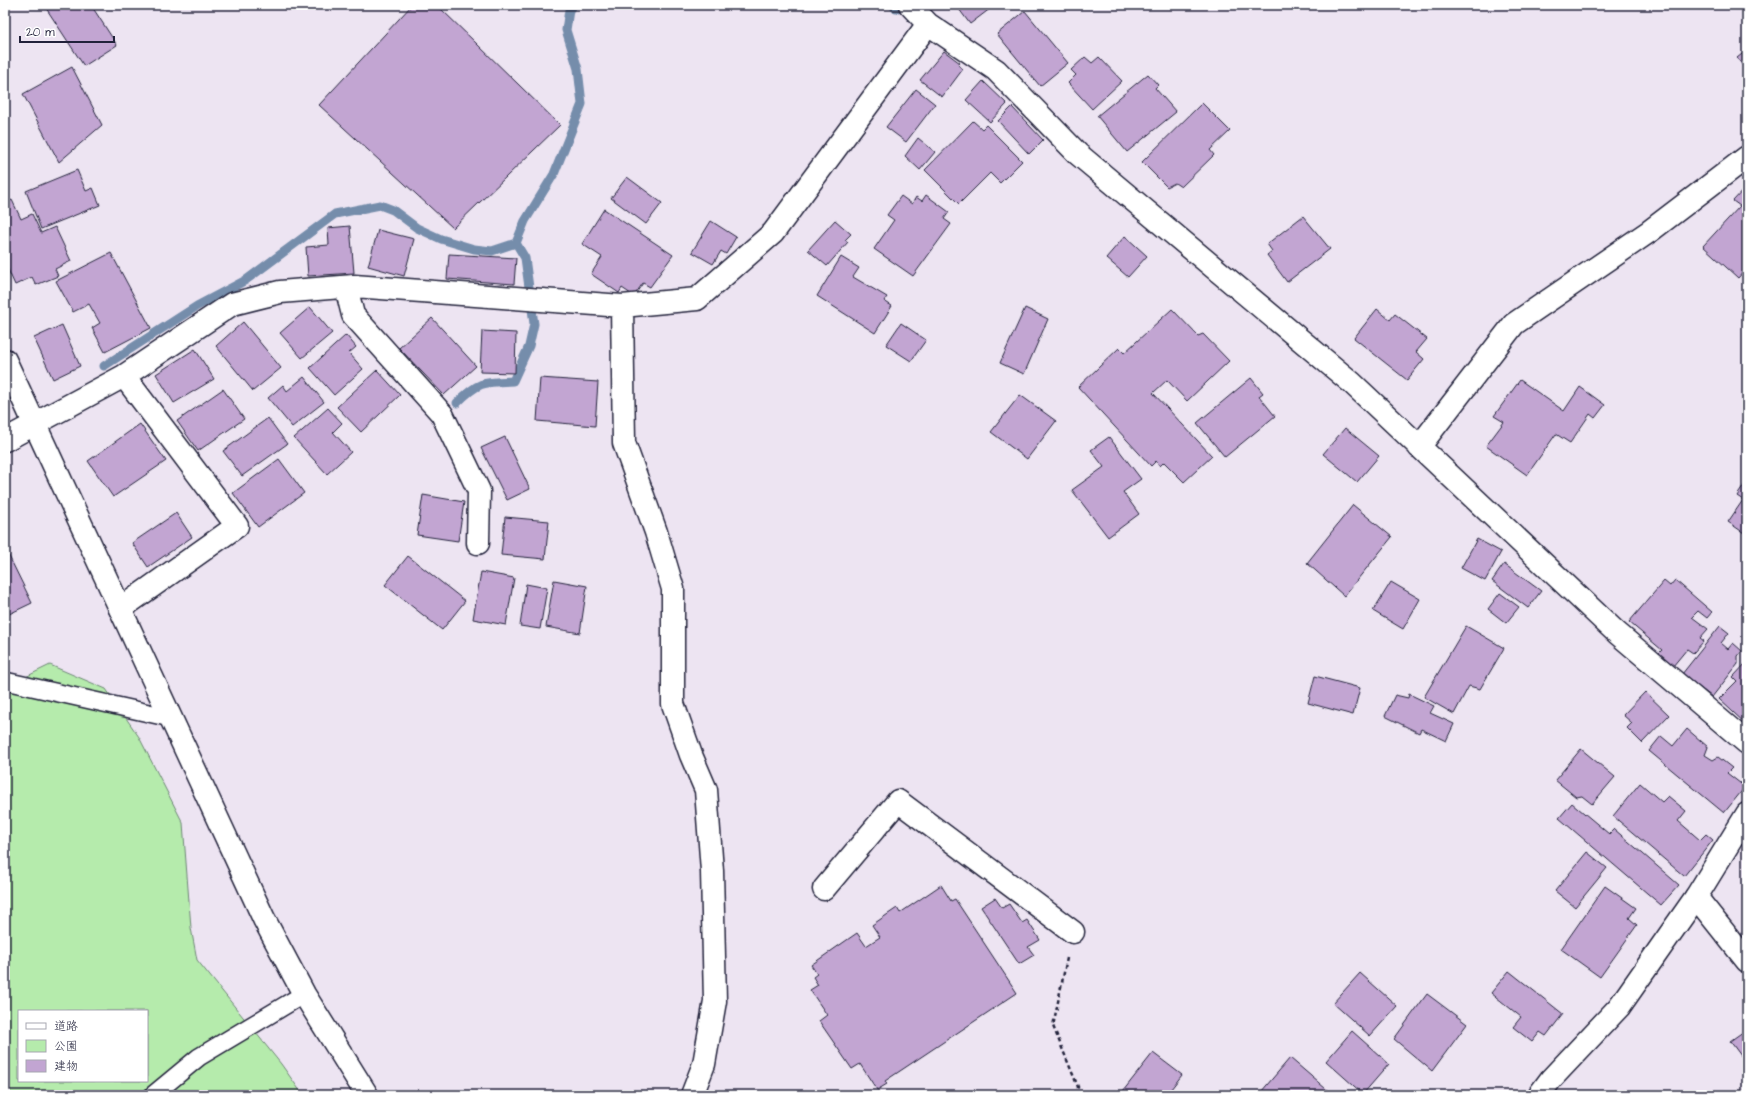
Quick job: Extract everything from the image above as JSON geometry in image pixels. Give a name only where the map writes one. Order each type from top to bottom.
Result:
[{"type":"street","points":[[910,5],[928,24],[996,70],[1078,154],[1352,383],[1617,633],[1747,744]]},
{"type":"street","points":[[5,440],[124,376],[232,304],[280,292],[354,286],[622,306],[697,299],[773,232],[928,24]]},
{"type":"street","points":[[1419,447],[1514,324],[1650,231],[1747,157]]},
{"type":"street","points":[[346,287],[353,315],[442,414],[479,492],[478,543]]},
{"type":"street","points":[[622,306],[624,443],[656,532],[673,589],[673,704],[691,755],[706,790],[712,871],[715,1001],[704,1064],[692,1095]]},
{"type":"street","points":[[5,360],[264,919],[304,994],[367,1095]]},
{"type":"street","points":[[120,609],[237,526],[124,376]]},
{"type":"street","points":[[824,889],[898,801],[1073,932]]},
{"type":"street","points":[[1539,1095],[1551,1079],[1619,1007],[1696,897],[1747,814]]},
{"type":"street","points":[[1696,897],[1747,961]]},
{"type":"lane","points":[[5,681],[170,718]]},
{"type":"lane","points":[[153,1095],[199,1057],[304,994]]},
{"type":"path","points":[[1073,932],[1053,1026],[1078,1087],[1077,1095]]},
{"type":"green space","points":[[50,665],[106,689],[139,737],[183,823],[191,928],[197,960],[281,1064],[303,1095],[5,1095],[5,687]]},
{"type":"building","points":[[44,5],[91,5],[117,45],[84,66]]},
{"type":"building","points":[[412,5],[437,5],[560,125],[453,228],[319,105]]},
{"type":"building","points":[[956,5],[995,5],[970,24]]},
{"type":"building","points":[[1025,11],[1068,63],[1040,86],[997,34]]},
{"type":"building","points":[[1747,50],[1747,71],[1737,58]]},
{"type":"building","points":[[944,51],[960,63],[958,65],[963,69],[942,97],[920,80]]},
{"type":"building","points":[[1085,57],[1092,63],[1099,57],[1122,81],[1092,109],[1068,83],[1076,75],[1071,70]]},
{"type":"building","points":[[72,67],[102,125],[59,162],[23,94]]},
{"type":"building","points":[[1148,74],[1158,85],[1155,88],[1176,112],[1127,152],[1097,116]]},
{"type":"building","points":[[983,81],[1007,104],[990,122],[966,100]]},
{"type":"building","points":[[916,89],[935,104],[906,142],[886,127]]},
{"type":"building","points":[[1202,103],[1230,131],[1210,150],[1214,155],[1181,187],[1175,183],[1167,187],[1142,162]]},
{"type":"building","points":[[1012,107],[1043,140],[1029,154],[998,121]]},
{"type":"building","points":[[973,121],[982,129],[986,125],[1022,161],[1000,183],[990,173],[959,204],[925,170]]},
{"type":"building","points":[[918,138],[935,152],[920,170],[905,156]]},
{"type":"building","points":[[77,170],[86,191],[93,188],[100,205],[41,229],[26,191]]},
{"type":"building","points":[[627,177],[662,203],[646,224],[611,198]]},
{"type":"building","points":[[1747,186],[1747,268],[1738,278],[1703,246],[1740,206],[1733,201]]},
{"type":"building","points":[[926,195],[949,212],[944,219],[951,224],[913,276],[874,249],[894,220],[887,215],[901,196],[912,204],[916,197],[922,201]]},
{"type":"building","points":[[12,200],[21,219],[32,214],[41,233],[55,227],[71,261],[55,269],[58,276],[36,285],[32,277],[15,285],[5,263],[5,203]]},
{"type":"building","points":[[604,209],[673,255],[650,287],[643,283],[634,296],[622,288],[619,293],[591,274],[602,257],[582,244]]},
{"type":"building","points":[[1303,216],[1330,249],[1287,282],[1267,255],[1272,251],[1267,244]]},
{"type":"building","points":[[835,220],[851,234],[845,240],[848,242],[827,266],[808,250]]},
{"type":"building","points":[[711,221],[736,237],[726,254],[721,251],[713,264],[692,252]]},
{"type":"building","points":[[350,226],[354,273],[308,276],[306,247],[329,245],[328,228]]},
{"type":"building","points":[[378,230],[414,239],[404,276],[368,266]]},
{"type":"building","points":[[1125,236],[1147,256],[1128,277],[1106,258]]},
{"type":"building","points":[[111,253],[151,328],[105,352],[92,328],[100,323],[89,304],[73,312],[56,281]]},
{"type":"building","points":[[449,254],[516,258],[514,284],[447,279]]},
{"type":"building","points":[[841,257],[859,268],[853,277],[887,297],[884,301],[892,306],[875,333],[817,296]]},
{"type":"building","points":[[310,307],[332,333],[302,358],[280,333]]},
{"type":"building","points":[[1025,308],[1048,319],[1024,374],[1000,363]]},
{"type":"building","points":[[1172,309],[1198,336],[1203,334],[1229,361],[1187,401],[1167,380],[1153,393],[1212,456],[1184,482],[1164,462],[1160,466],[1156,461],[1151,466],[1078,387],[1119,348],[1124,353]]},
{"type":"building","points":[[1377,309],[1390,320],[1395,314],[1427,339],[1416,352],[1424,359],[1407,380],[1354,338]]},
{"type":"building","points":[[432,318],[476,366],[444,395],[399,348]]},
{"type":"building","points":[[243,322],[281,368],[253,391],[216,346]]},
{"type":"building","points":[[901,323],[926,340],[911,361],[886,345]]},
{"type":"building","points":[[62,325],[80,366],[53,379],[34,338]]},
{"type":"building","points":[[482,331],[516,333],[515,373],[480,372]]},
{"type":"building","points":[[346,335],[356,347],[349,353],[363,369],[334,395],[310,368]]},
{"type":"building","points":[[195,349],[214,379],[174,403],[156,374]]},
{"type":"building","points":[[377,370],[400,395],[361,432],[337,407]]},
{"type":"building","points":[[304,377],[324,402],[292,427],[268,398],[283,385],[287,391]]},
{"type":"building","points":[[540,378],[598,382],[595,426],[537,421]]},
{"type":"building","points":[[1251,378],[1263,393],[1259,396],[1275,416],[1225,457],[1197,423]]},
{"type":"building","points":[[1520,380],[1564,411],[1580,387],[1605,405],[1595,418],[1590,414],[1570,443],[1556,434],[1527,475],[1486,446],[1504,422],[1494,416]]},
{"type":"building","points":[[223,389],[244,419],[198,451],[177,421]]},
{"type":"building","points":[[1020,395],[1056,421],[1027,459],[991,432]]},
{"type":"building","points":[[328,408],[342,423],[333,432],[351,452],[327,474],[294,438]]},
{"type":"building","points":[[268,418],[287,444],[242,476],[223,451]]},
{"type":"building","points":[[140,424],[166,461],[113,497],[88,461]]},
{"type":"building","points":[[1345,428],[1379,456],[1357,482],[1323,454]]},
{"type":"building","points":[[505,437],[530,489],[507,500],[481,448]]},
{"type":"building","points":[[1109,437],[1141,479],[1123,492],[1139,514],[1108,537],[1072,490],[1104,467],[1091,450]]},
{"type":"building","points":[[279,459],[304,493],[258,527],[233,493]]},
{"type":"building","points":[[1747,481],[1747,535],[1728,522],[1743,500],[1737,496]]},
{"type":"building","points":[[423,495],[464,502],[458,541],[417,535]]},
{"type":"building","points":[[1353,505],[1392,537],[1344,596],[1307,563]]},
{"type":"building","points":[[176,513],[192,537],[148,567],[132,543]]},
{"type":"building","points":[[505,517],[549,521],[545,559],[501,555]]},
{"type":"building","points":[[1477,539],[1501,552],[1485,581],[1461,568]]},
{"type":"building","points":[[5,548],[32,603],[5,616]]},
{"type":"building","points":[[408,556],[465,601],[442,630],[385,585]]},
{"type":"building","points":[[1504,564],[1541,591],[1528,608],[1492,581]]},
{"type":"building","points":[[481,572],[514,578],[506,625],[473,619]]},
{"type":"building","points":[[554,580],[587,586],[580,633],[546,627]]},
{"type":"building","points":[[1675,580],[1712,612],[1707,618],[1698,611],[1692,617],[1708,629],[1700,638],[1704,641],[1693,653],[1687,649],[1673,666],[1658,654],[1662,650],[1629,622],[1664,581],[1670,586]]},
{"type":"building","points":[[1391,582],[1420,599],[1403,629],[1373,611]]},
{"type":"building","points":[[526,584],[547,588],[540,629],[520,626]]},
{"type":"building","points":[[1500,593],[1519,607],[1506,623],[1488,609]]},
{"type":"building","points":[[1466,626],[1504,648],[1480,689],[1469,686],[1454,714],[1424,697]]},
{"type":"building","points":[[1720,626],[1729,633],[1721,643],[1728,649],[1733,643],[1742,651],[1738,656],[1738,664],[1712,697],[1682,674]]},
{"type":"building","points":[[1747,662],[1747,725],[1719,699],[1737,681],[1733,677]]},
{"type":"building","points":[[1315,676],[1360,688],[1353,715],[1308,703]]},
{"type":"building","points":[[1645,692],[1669,715],[1642,743],[1627,728],[1632,723],[1623,715]]},
{"type":"building","points":[[1409,694],[1434,706],[1430,713],[1454,724],[1446,741],[1421,729],[1419,733],[1385,716],[1395,695],[1408,698]]},
{"type":"building","points":[[1687,729],[1708,747],[1705,755],[1713,760],[1718,757],[1732,768],[1727,773],[1745,787],[1724,813],[1649,751],[1661,736],[1673,746]]},
{"type":"building","points":[[1581,749],[1615,777],[1592,804],[1582,796],[1576,797],[1555,780]]},
{"type":"building","points":[[1640,783],[1662,802],[1668,796],[1686,811],[1678,821],[1700,840],[1706,834],[1713,840],[1684,876],[1613,816]]},
{"type":"building","points":[[1572,803],[1609,834],[1614,829],[1679,885],[1661,905],[1559,818]]},
{"type":"building","points":[[1587,852],[1607,868],[1575,907],[1555,891]]},
{"type":"building","points":[[941,885],[951,901],[955,899],[1017,993],[885,1081],[887,1084],[877,1090],[860,1064],[852,1069],[819,1021],[827,1015],[810,990],[818,985],[813,977],[817,974],[811,965],[857,933],[866,946],[880,937],[872,925],[897,908],[900,913]]},
{"type":"building","points":[[1605,886],[1636,908],[1629,918],[1637,925],[1600,977],[1561,949]]},
{"type":"building","points":[[995,898],[1002,908],[1009,904],[1022,923],[1027,920],[1040,940],[1028,947],[1034,955],[1019,964],[981,907]]},
{"type":"building","points":[[1509,971],[1563,1014],[1546,1036],[1540,1032],[1532,1042],[1513,1027],[1521,1017],[1491,993]]},
{"type":"building","points":[[1360,973],[1397,1006],[1370,1036],[1333,1003]]},
{"type":"building","points":[[1427,994],[1467,1024],[1432,1071],[1394,1039]]},
{"type":"building","points":[[1747,1029],[1747,1064],[1730,1041]]},
{"type":"building","points":[[1352,1031],[1389,1064],[1363,1094],[1326,1061]]},
{"type":"building","points":[[1153,1053],[1182,1075],[1167,1094],[1169,1095],[1128,1095],[1123,1091]]},
{"type":"building","points":[[1290,1058],[1333,1095],[1265,1095],[1261,1092]]},
{"type":"waterway","points":[[104,366],[197,306],[246,280],[335,214],[380,205],[393,210],[417,228],[441,239],[474,249],[492,251],[516,243],[525,221],[554,174],[582,104],[578,69],[566,30],[569,10],[573,5]]},
{"type":"waterway","points":[[893,5],[896,9]]},
{"type":"waterway","points":[[457,403],[471,390],[482,384],[513,381],[529,346],[534,324],[525,258],[516,243]]}]
